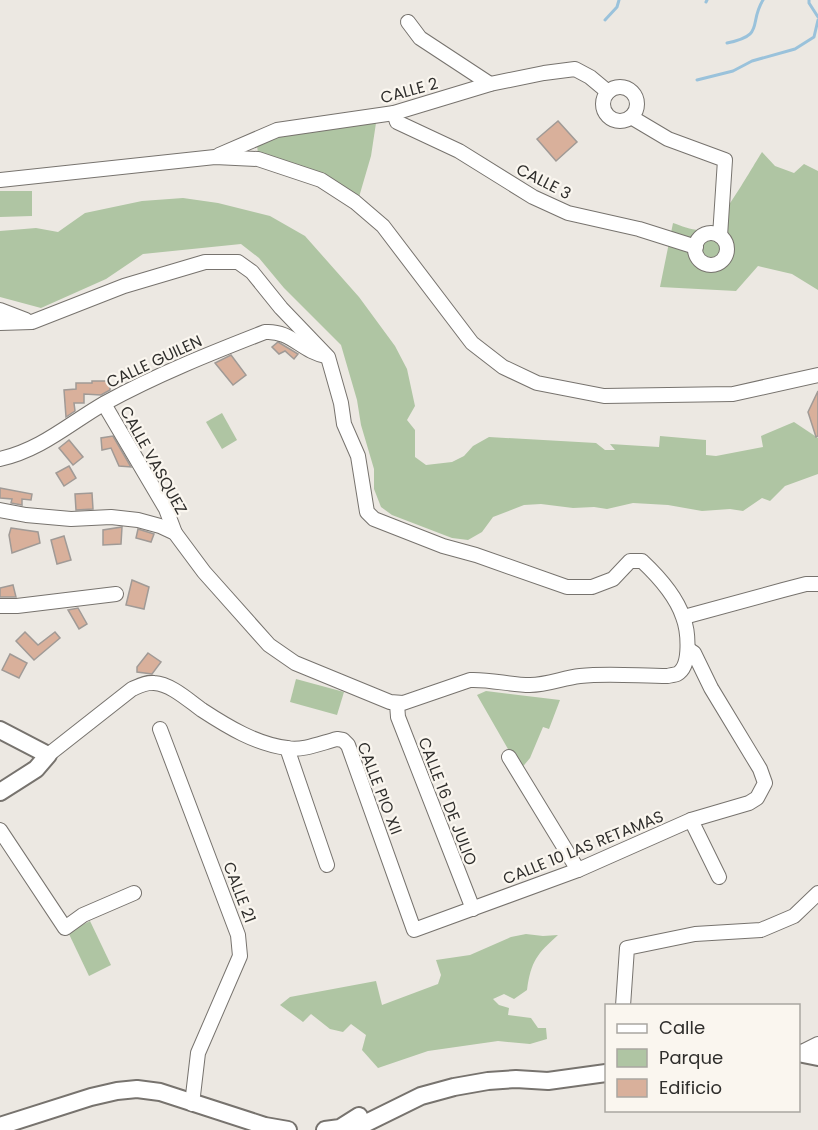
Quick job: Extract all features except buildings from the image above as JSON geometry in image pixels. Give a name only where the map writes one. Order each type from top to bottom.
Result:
[{"type":"street","points":[[408,22],[420,38],[490,84]]},
{"type":"street","name":"CALLE 2","points":[[215,157],[277,130],[394,112],[490,84],[575,69],[590,77],[608,92]]},
{"type":"street","points":[[623,87],[632,92],[637,108],[631,117],[621,122],[609,118],[603,109],[608,92],[623,87]]},
{"type":"street","name":"CALLE 3","points":[[394,112],[397,122],[459,151],[550,205],[568,213],[639,229],[696,247]]},
{"type":"street","points":[[631,117],[668,139],[725,160],[720,236]]},
{"type":"street","points":[[0,180],[215,157],[258,159],[321,180],[355,202],[383,226],[472,344],[503,367],[537,382],[604,396],[733,394],[818,375]]},
{"type":"street","points":[[705,235],[720,236],[726,244],[726,254],[720,262],[705,264],[698,257],[697,242],[705,235]]},
{"type":"street","points":[[0,323],[32,322],[124,286],[205,262],[238,262],[252,272],[281,308],[328,357],[341,403],[344,424],[358,456],[367,512],[374,519],[443,546],[476,555],[567,587],[592,587],[613,579],[630,561],[642,561],[657,574],[684,617],[688,649],[682,670],[677,674],[668,676],[608,674],[571,677],[540,685],[470,680],[397,704]]},
{"type":"street","points":[[0,310],[32,322]]},
{"type":"street","name":"CALLE GUILEN","points":[[0,459],[38,447],[104,404],[205,355],[266,332],[275,331],[287,335],[312,352],[328,357]]},
{"type":"street","name":"CALLE VASQUEZ","points":[[104,404],[166,509],[176,533],[204,572],[268,645],[295,663],[397,704]]},
{"type":"street","points":[[0,510],[71,519],[111,517],[138,519],[176,533]]},
{"type":"street","points":[[684,617],[806,584],[818,584]]},
{"type":"street","points":[[0,606],[116,594]]},
{"type":"street","name":"CALLE 10 LAS RETAMAS","points":[[414,930],[578,870],[691,820],[749,803],[757,798],[765,783],[760,769],[707,681],[694,653],[688,649]]},
{"type":"street","name":"CALLE PIO XII","points":[[48,755],[129,683],[153,682],[164,685],[253,740],[287,748],[301,748],[337,739],[343,740],[348,745],[414,930]]},
{"type":"street","name":"CALLE 16 DE JULIO","points":[[397,704],[398,717],[473,909]]},
{"type":"street","name":"CALLE 21","points":[[160,729],[238,935],[240,956],[198,1053],[192,1104]]},
{"type":"street","points":[[0,730],[48,755],[36,769],[0,792]]},
{"type":"street","points":[[287,748],[327,865]]},
{"type":"street","points":[[509,757],[578,870]]},
{"type":"street","points":[[691,820],[719,877]]},
{"type":"street","points":[[0,830],[65,928],[83,915],[134,893]]},
{"type":"street","points":[[623,1004],[627,948],[695,934],[761,930],[794,916],[818,892]]},
{"type":"street","points":[[800,1053],[818,1044]]},
{"type":"street","points":[[800,1053],[818,1057]]},
{"type":"street","points":[[324,1130],[340,1128],[387,1101],[405,1094],[441,1081],[477,1073],[506,1070],[570,1077]]},
{"type":"street","points":[[352,1130],[420,1096],[454,1087],[506,1080],[548,1081],[605,1073]]},
{"type":"street","points":[[0,1126],[117,1091],[138,1089],[160,1092],[265,1126],[288,1130]]},
{"type":"green space","points":[[359,122],[376,123],[371,156],[359,197],[323,177],[258,154],[257,145],[278,137]]},
{"type":"green space","points":[[762,152],[775,166],[794,173],[804,164],[818,171],[818,290],[792,274],[758,266],[736,291],[660,287],[673,223],[697,230],[710,227],[729,204]]},
{"type":"green space","points":[[0,191],[32,191],[32,216],[0,217]]},
{"type":"green space","points":[[183,198],[218,203],[270,216],[305,236],[359,297],[395,346],[407,369],[415,406],[407,420],[415,430],[415,457],[426,465],[452,462],[489,437],[596,443],[605,450],[615,450],[610,444],[659,447],[660,436],[706,440],[706,455],[716,456],[763,447],[761,436],[794,422],[818,438],[818,474],[785,486],[770,501],[762,498],[743,511],[730,509],[702,511],[668,505],[633,503],[607,509],[541,504],[524,505],[493,517],[482,532],[468,540],[452,538],[392,515],[381,507],[374,489],[374,469],[341,345],[284,288],[259,258],[241,244],[143,254],[106,279],[41,308],[0,297],[0,231],[36,228],[58,232],[85,213],[142,201]]},
{"type":"green space","points":[[222,413],[237,440],[222,449],[206,422]]},
{"type":"green space","points":[[296,679],[344,692],[337,715],[290,702]]},
{"type":"green space","points":[[486,691],[560,700],[549,729],[543,727],[530,758],[520,770],[477,695]]},
{"type":"green space","points":[[90,921],[111,965],[89,976],[68,932]]},
{"type":"green space","points":[[526,934],[558,935],[536,959],[527,990],[514,999],[504,994],[493,999],[499,1005],[509,1008],[508,1015],[531,1018],[538,1028],[546,1028],[547,1039],[530,1044],[498,1041],[428,1051],[378,1068],[362,1050],[366,1035],[351,1024],[343,1032],[330,1029],[311,1014],[303,1022],[280,1005],[290,997],[376,981],[382,1005],[438,984],[441,975],[436,960],[470,955],[511,937]]},
{"type":"waterway","points":[[605,20],[617,7],[619,0]]},
{"type":"waterway","points":[[727,43],[739,40],[752,32],[763,0]]},
{"type":"waterway","points":[[809,0],[818,17]]},
{"type":"waterway","points":[[697,80],[733,71],[752,61],[795,49],[814,37],[818,20]]}]
